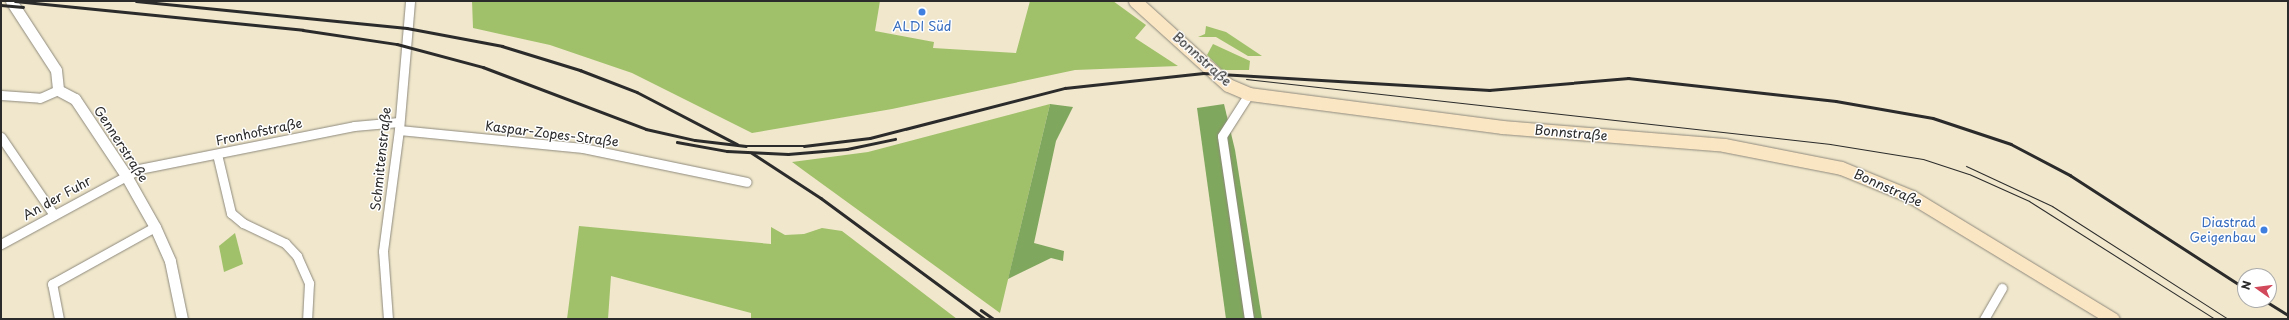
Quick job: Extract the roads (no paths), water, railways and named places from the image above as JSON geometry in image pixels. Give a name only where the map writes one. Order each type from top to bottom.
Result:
[{"type":"main road","name":"Bonnstraße","points":[[1135,1],[1228,85],[1249,94],[1502,127],[1724,146],[1812,160],[1879,182],[1912,197],[2113,319]]},
{"type":"street","points":[[1,95],[40,98],[58,90],[56,70],[12,1]]},
{"type":"street","name":"Schmittenstraße","points":[[388,319],[383,251],[399,126],[410,1]]},
{"type":"street","name":"Gennerstraße","points":[[58,90],[75,99],[125,174],[155,227],[170,261],[182,319]]},
{"type":"street","points":[[1249,94],[1222,136],[1249,319]]},
{"type":"street","name":"Fronhofstraße","points":[[125,174],[354,126],[399,126]]},
{"type":"street","name":"Kaspar-Zopes-Straße","points":[[399,126],[583,148],[747,182]]},
{"type":"street","points":[[1,137],[54,215]]},
{"type":"street","points":[[217,154],[231,213],[243,223],[285,243],[300,263],[310,292],[307,319]]},
{"type":"street","name":"An der Fuhr","points":[[1,244],[125,174]]},
{"type":"street","points":[[59,319],[52,284],[155,227]]},
{"type":"street","points":[[1984,319],[2002,288]]},
{"type":"tram line","points":[[1246,79],[1830,144],[1923,159],[1969,174],[2029,201],[2215,319]]},
{"type":"tram line","points":[[1966,166],[2052,206],[2228,319]]},
{"type":"railway","points":[[15,1],[303,30],[397,44],[483,67],[646,129],[695,140],[746,146],[804,146],[870,138],[1065,88],[1203,73],[1489,90],[1628,78],[1836,101],[1933,118],[2011,144],[2070,175],[2237,283]]},
{"type":"railway","points":[[136,1],[407,28],[502,46],[580,70],[637,92],[737,144]]},
{"type":"railway","points":[[1,5],[23,7]]},
{"type":"railway","points":[[677,142],[727,151],[788,154],[847,149],[895,139]]},
{"type":"railway","points":[[752,153],[821,198],[985,319]]},
{"type":"railway","points":[[2277,308],[2288,315]]},
{"type":"railway","points":[[981,310],[994,319]]},
{"type":"place","name":"ALDI Süd","points":[[922,12]]},
{"type":"place","name":"Diastrad Geigenbau","points":[[2264,230]]}]
